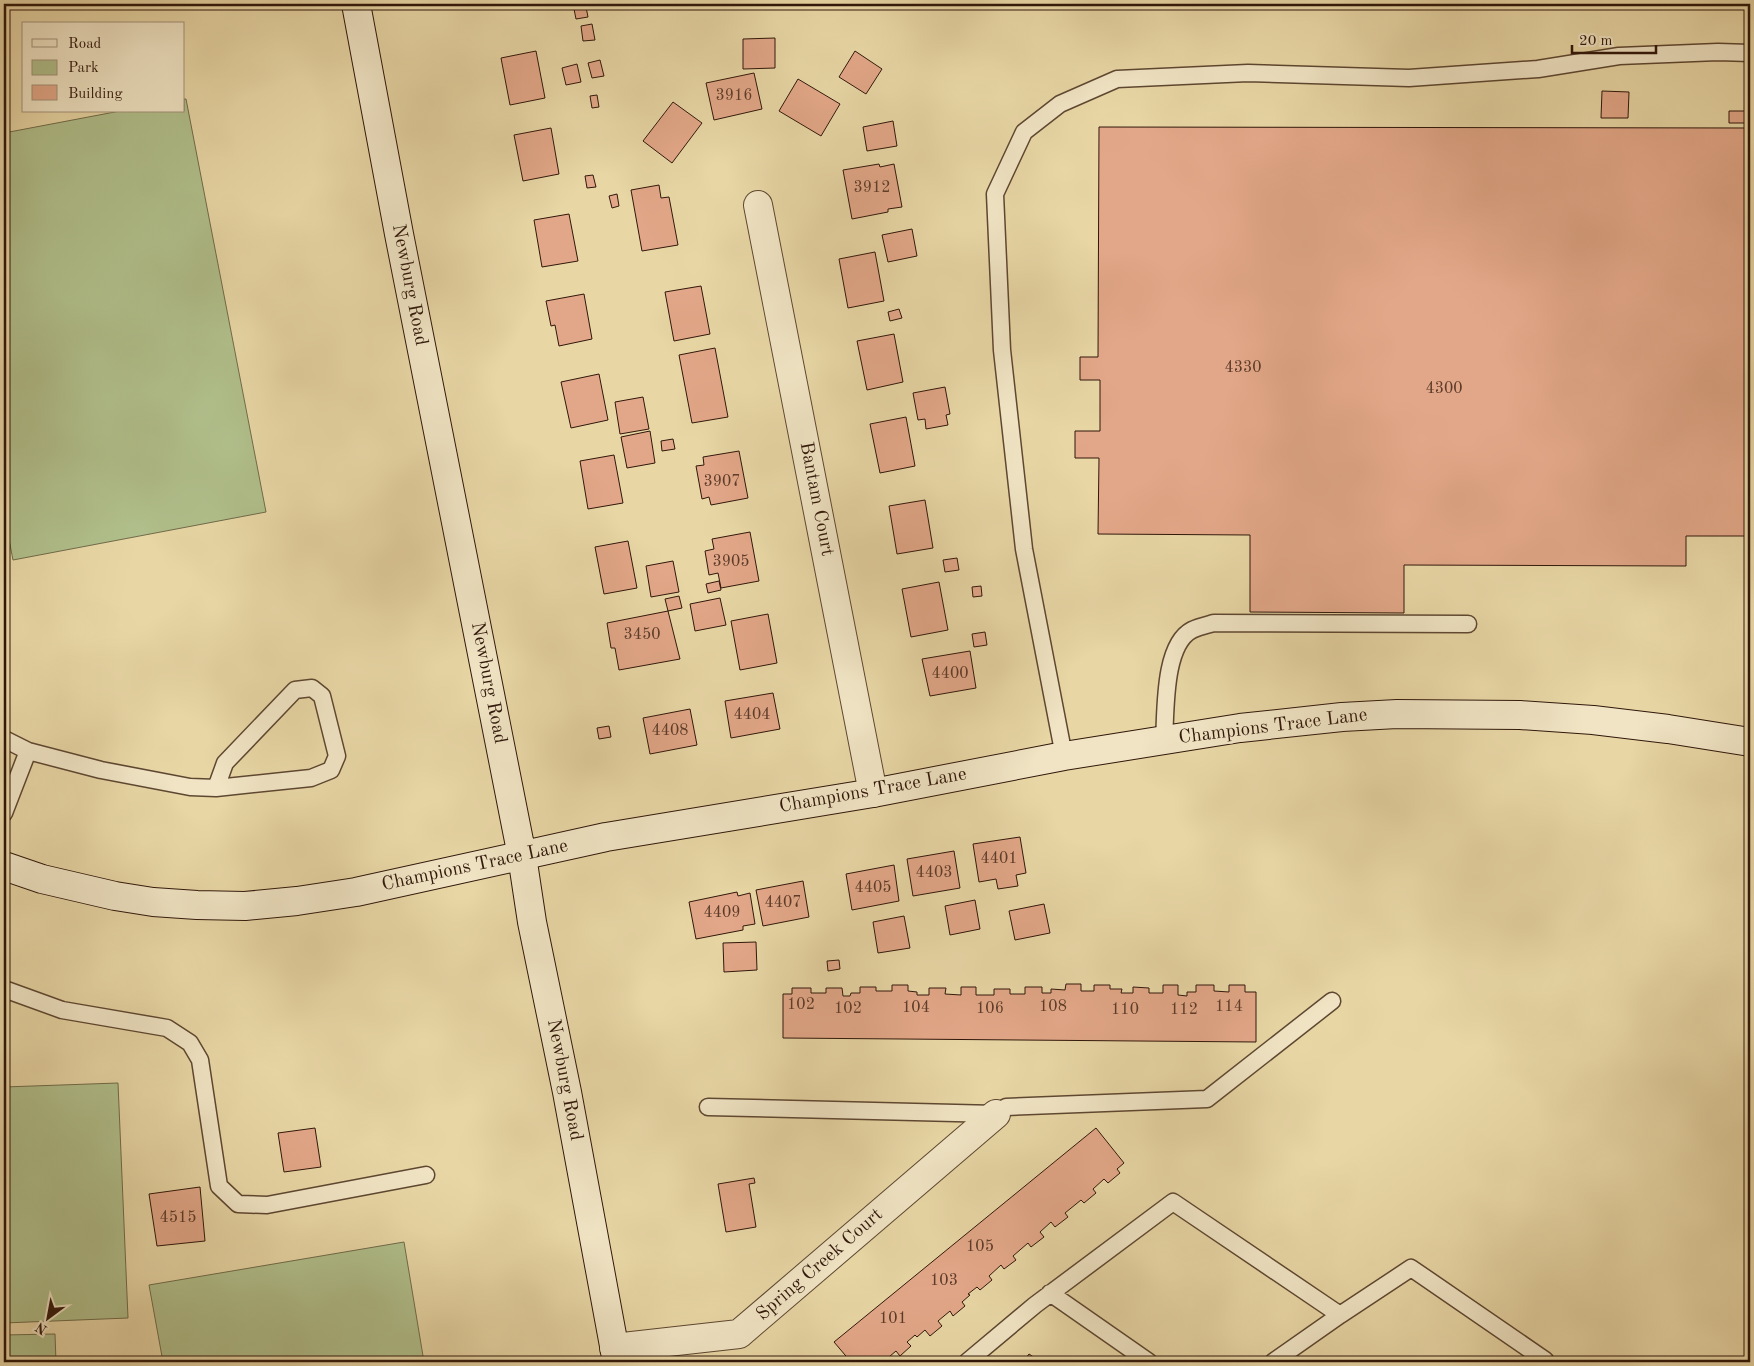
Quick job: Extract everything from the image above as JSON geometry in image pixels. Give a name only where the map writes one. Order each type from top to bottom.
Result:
[{"type":"street","name":"Newburg Road","points":[[356,4],[399,234],[522,856],[532,922],[567,1092],[616,1355]]},
{"type":"street","name":"Bantam Court","points":[[758,205],[873,793]]},
{"type":"street","name":"Champions Trace Lane","points":[[4,866],[42,879],[115,896],[188,904],[245,906],[297,901],[356,892],[606,837],[873,793],[1064,756],[1240,728],[1342,716],[1397,714],[1520,715],[1593,720],[1750,742]]},
{"type":"street","name":"Spring Creek Court","points":[[616,1355],[739,1334],[996,1114]]},
{"type":"lane","points":[[1064,756],[1024,549],[1002,350],[995,194],[1024,132],[1060,104],[1117,79],[1248,73],[1409,78],[1538,69],[1620,56],[1718,52],[1750,53]]},
{"type":"lane","points":[[1164,740],[1170,664],[1176,646],[1190,630],[1214,623],[1468,624]]},
{"type":"lane","points":[[4,739],[28,751],[110,772],[190,787],[216,788],[312,778],[331,770],[337,756],[322,696],[312,688],[295,690],[225,763],[216,788]]},
{"type":"lane","points":[[4,813],[28,751]]},
{"type":"lane","points":[[4,989],[62,1010],[166,1028],[190,1043],[200,1060],[219,1186],[238,1204],[267,1205],[426,1175]]},
{"type":"lane","points":[[708,1107],[996,1114],[1006,1107],[1207,1099],[1332,1000]]},
{"type":"lane","points":[[968,1362],[1050,1293],[1173,1202],[1340,1315]]},
{"type":"lane","points":[[1273,1362],[1411,1268],[1545,1360],[1544,1362]]},
{"type":"lane","points":[[1050,1293],[1149,1362]]},
{"type":"green space","points":[[186,99],[266,512],[13,560],[4,514],[4,133],[115,112],[185,112]]},
{"type":"green space","points":[[118,1083],[128,1318],[4,1323],[4,1087]]},
{"type":"green space","points":[[404,1242],[424,1362],[163,1362],[149,1285]]},
{"type":"green space","points":[[55,1334],[56,1362],[4,1362],[4,1335]]},
{"type":"building","points":[[586,7],[588,17],[576,19],[574,9]]},
{"type":"building","points":[[592,24],[595,40],[583,41],[581,26]]},
{"type":"building","points":[[775,38],[775,68],[743,69],[743,39]]},
{"type":"building","points":[[536,51],[545,98],[510,105],[501,58]]},
{"type":"building","points":[[855,51],[882,69],[866,94],[839,77]]},
{"type":"building","points":[[600,60],[604,76],[592,78],[588,63]]},
{"type":"building","points":[[577,64],[581,82],[566,85],[562,68]]},
{"type":"building","points":[[754,73],[762,109],[714,120],[706,83]]},
{"type":"building","points":[[798,79],[840,104],[821,136],[779,111]]},
{"type":"building","points":[[1602,91],[1629,92],[1628,118],[1601,118]]},
{"type":"building","points":[[597,95],[599,107],[592,108],[590,96]]},
{"type":"building","points":[[673,102],[702,123],[672,163],[643,141]]},
{"type":"building","points":[[1729,111],[1750,111],[1750,123],[1729,123]]},
{"type":"building","points":[[893,121],[897,146],[867,151],[863,127]]},
{"type":"building","points":[[1099,127],[1750,128],[1750,536],[1686,536],[1686,566],[1404,565],[1404,613],[1250,612],[1250,535],[1098,534],[1099,458],[1075,458],[1075,431],[1100,431],[1100,380],[1080,380],[1080,357],[1098,357]]},
{"type":"building","points":[[551,128],[559,174],[523,181],[514,135]]},
{"type":"building","points":[[879,164],[880,167],[894,164],[902,207],[888,209],[888,212],[852,219],[843,170]]},
{"type":"building","points":[[593,175],[596,187],[587,188],[585,176]]},
{"type":"building","points":[[659,185],[661,198],[669,197],[678,245],[642,251],[631,190]]},
{"type":"building","points":[[617,194],[619,206],[612,208],[609,196]]},
{"type":"building","points":[[569,214],[578,261],[542,267],[534,220]]},
{"type":"building","points":[[912,229],[917,256],[888,262],[882,235]]},
{"type":"building","points":[[875,252],[884,301],[848,308],[839,259]]},
{"type":"building","points":[[701,286],[710,334],[674,341],[665,292]]},
{"type":"building","points":[[584,294],[592,339],[559,346],[555,325],[551,326],[546,301]]},
{"type":"building","points":[[899,309],[902,318],[890,321],[888,312]]},
{"type":"building","points":[[894,334],[903,382],[867,390],[857,341]]},
{"type":"building","points":[[715,348],[728,417],[692,423],[679,355]]},
{"type":"building","points":[[599,374],[608,420],[571,428],[561,382]]},
{"type":"building","points":[[945,387],[950,414],[946,415],[948,425],[926,429],[925,419],[918,420],[913,393]]},
{"type":"building","points":[[643,397],[649,429],[620,434],[615,402]]},
{"type":"building","points":[[906,417],[915,466],[880,473],[870,424]]},
{"type":"building","points":[[650,431],[655,463],[627,468],[621,437]]},
{"type":"building","points":[[673,439],[675,449],[662,451],[661,441]]},
{"type":"building","points":[[739,451],[748,498],[711,505],[709,497],[702,499],[696,466],[704,465],[703,457]]},
{"type":"building","points":[[614,455],[623,503],[588,509],[580,461]]},
{"type":"building","points":[[925,500],[933,548],[897,554],[889,506]]},
{"type":"building","points":[[750,532],[759,581],[721,588],[718,573],[709,575],[705,551],[714,549],[712,539]]},
{"type":"building","points":[[628,541],[637,588],[604,594],[595,547]]},
{"type":"building","points":[[957,558],[959,570],[945,572],[943,560]]},
{"type":"building","points":[[673,561],[679,592],[651,597],[646,566]]},
{"type":"building","points":[[719,581],[721,590],[708,593],[706,584]]},
{"type":"building","points":[[939,582],[948,630],[911,637],[902,589]]},
{"type":"building","points":[[981,586],[982,596],[973,597],[972,587]]},
{"type":"building","points":[[679,596],[682,608],[668,611],[665,599]]},
{"type":"building","points":[[720,598],[726,625],[695,631],[690,604]]},
{"type":"building","points":[[668,611],[680,659],[619,670],[615,648],[611,648],[607,623]]},
{"type":"building","points":[[768,614],[777,663],[740,670],[731,621]]},
{"type":"building","points":[[985,632],[987,645],[974,647],[972,634]]},
{"type":"building","points":[[970,651],[976,688],[930,696],[922,659]]},
{"type":"building","points":[[773,693],[780,729],[731,738],[725,701]]},
{"type":"building","points":[[690,709],[697,745],[650,754],[643,718]]},
{"type":"building","points":[[609,726],[611,737],[599,739],[597,728]]},
{"type":"building","points":[[1020,837],[1026,873],[1016,875],[1018,886],[998,889],[996,879],[979,882],[973,844]]},
{"type":"building","points":[[954,851],[960,888],[913,896],[907,859]]},
{"type":"building","points":[[894,865],[899,901],[852,910],[846,874]]},
{"type":"building","points":[[803,881],[809,917],[763,926],[756,890]]},
{"type":"building","points":[[737,892],[738,896],[750,893],[755,924],[743,926],[743,930],[696,939],[689,902]]},
{"type":"building","points":[[975,900],[980,929],[950,935],[945,906]]},
{"type":"building","points":[[1044,904],[1050,933],[1015,940],[1009,911]]},
{"type":"building","points":[[904,916],[910,948],[878,953],[873,922]]},
{"type":"building","points":[[756,942],[757,970],[724,972],[723,943]]},
{"type":"building","points":[[839,960],[840,969],[828,971],[827,961]]},
{"type":"building","points":[[1066,984],[1081,984],[1081,991],[1094,991],[1094,985],[1110,985],[1110,989],[1122,989],[1121,993],[1133,993],[1133,987],[1149,988],[1149,993],[1163,993],[1163,985],[1178,985],[1178,995],[1187,996],[1187,992],[1196,992],[1196,985],[1214,985],[1214,991],[1229,992],[1229,985],[1245,985],[1245,992],[1256,992],[1256,1042],[783,1038],[783,994],[792,994],[792,988],[811,988],[811,993],[826,993],[826,988],[842,988],[843,996],[850,996],[851,993],[860,993],[860,987],[876,987],[876,991],[892,991],[892,985],[908,985],[908,991],[917,992],[917,995],[929,995],[929,988],[946,988],[945,994],[961,995],[961,987],[976,987],[976,995],[994,995],[994,989],[1010,989],[1010,994],[1025,994],[1025,987],[1042,987],[1042,993],[1051,993],[1051,989],[1065,990]]},
{"type":"building","points":[[315,1128],[321,1167],[284,1172],[278,1133]]},
{"type":"building","points":[[1096,1128],[1124,1163],[1117,1169],[1120,1173],[1108,1183],[1104,1179],[1093,1189],[1096,1193],[1084,1203],[1081,1200],[1065,1213],[1068,1217],[1055,1227],[1051,1222],[1040,1232],[1044,1237],[1031,1247],[1028,1243],[1013,1256],[1016,1260],[1004,1269],[1001,1265],[989,1276],[992,1280],[980,1290],[977,1287],[968,1294],[970,1295],[962,1302],[965,1306],[953,1316],[950,1311],[938,1321],[942,1326],[930,1336],[925,1330],[917,1337],[915,1335],[907,1342],[911,1346],[900,1356],[896,1351],[883,1362],[851,1362],[834,1342]]},
{"type":"building","points":[[754,1178],[755,1183],[749,1184],[756,1227],[726,1232],[718,1184]]},
{"type":"building","points":[[200,1187],[205,1241],[157,1246],[149,1194]]},
{"type":"building","points":[[1029,1354],[1041,1362],[1023,1362]]}]
